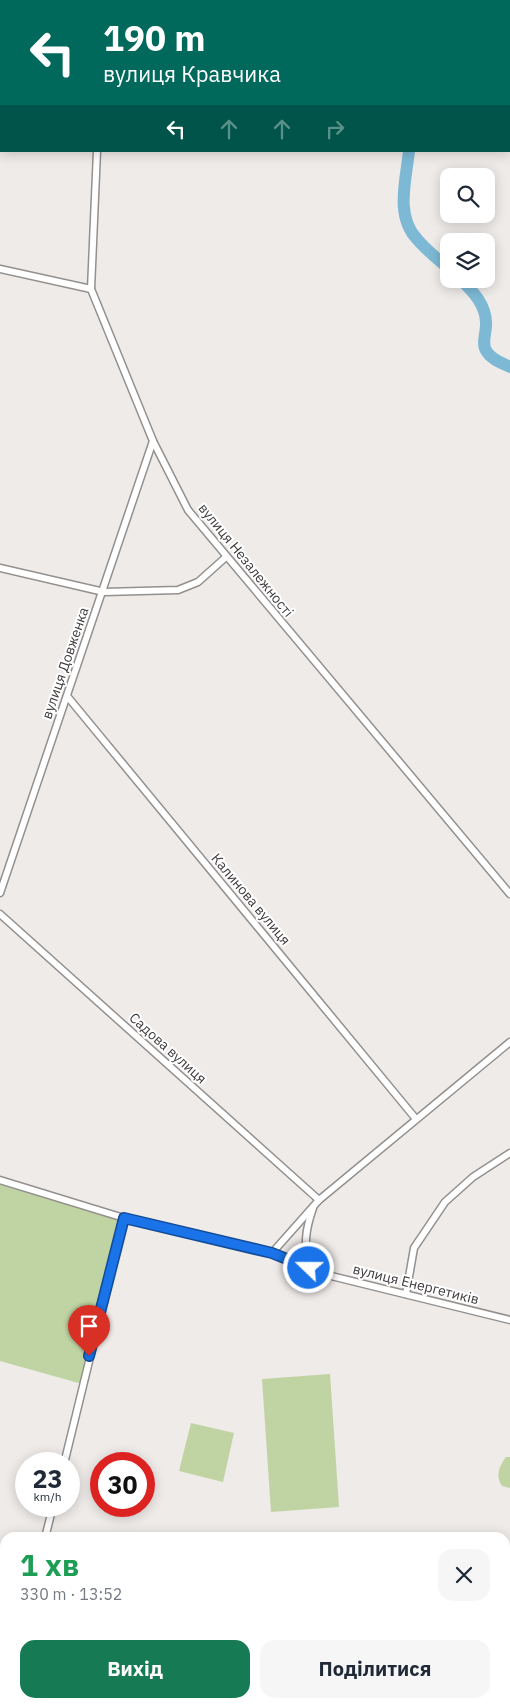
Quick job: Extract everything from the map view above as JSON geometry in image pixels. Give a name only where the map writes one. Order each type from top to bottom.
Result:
[{"type":"street","name":"вулиця Незалежності","points":[[97,152],[91,288],[153,441],[188,510],[510,894]]},
{"type":"street","points":[[0,269],[91,288]]},
{"type":"street","name":"вулиця Довженка","points":[[0,893],[104,592],[153,441]]},
{"type":"street","points":[[0,568],[104,592],[178,590],[198,582],[226,557]]},
{"type":"street","name":"Калинова вулиця","points":[[67,696],[416,1119]]},
{"type":"street","name":"Садова вулиця","points":[[0,914],[319,1200]]},
{"type":"street","points":[[272,1253],[319,1200],[510,1042]]},
{"type":"street","points":[[406,1294],[414,1248],[445,1202],[474,1177],[510,1153]]},
{"type":"street","name":"вулиця Енергетиків","points":[[0,1180],[124,1218],[272,1253],[319,1273],[510,1320]]},
{"type":"street","points":[[309,1268],[305,1252],[305,1231],[314,1206]]},
{"type":"street","points":[[67,1452],[124,1218]]},
{"type":"street","points":[[48,1532],[51,1517]]},
{"type":"green space","points":[[0,1180],[124,1218],[82,1384],[0,1361]]},
{"type":"green space","points":[[330,1374],[339,1507],[271,1512],[262,1379]]},
{"type":"green space","points":[[191,1423],[234,1433],[223,1482],[179,1471]]},
{"type":"green space","points":[[506,1457],[510,1457],[510,1488],[502,1486],[498,1475],[501,1464]]},
{"type":"waterway","points":[[409,152],[404,186],[406,220],[410,230],[428,251],[440,261]]},
{"type":"waterway","points":[[468,288],[482,305],[486,318],[485,349],[494,359],[510,367]]},
{"type":"route","points":[[89,1356],[124,1218],[272,1253],[309,1268]]}]
